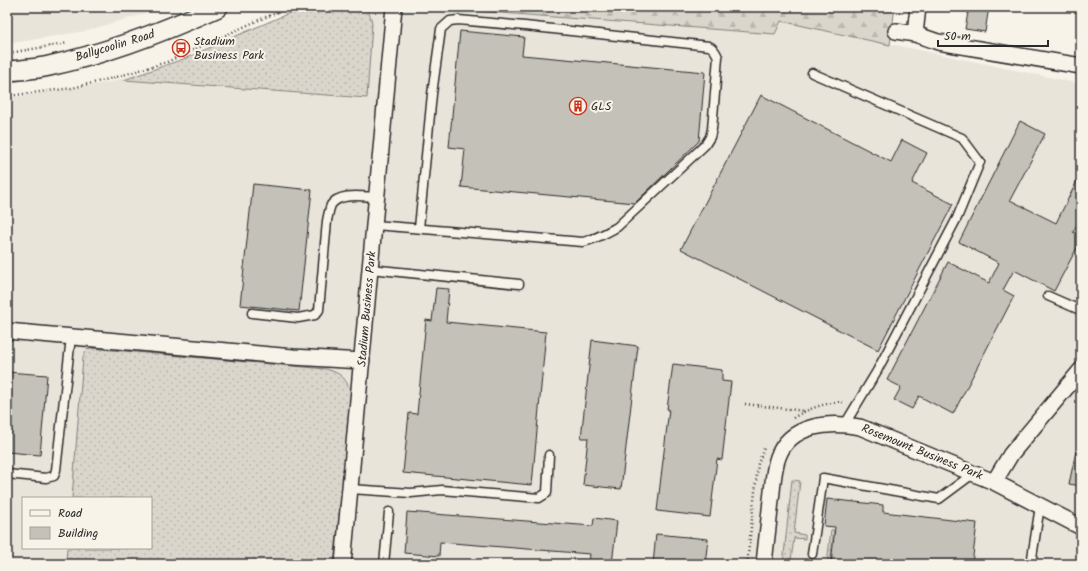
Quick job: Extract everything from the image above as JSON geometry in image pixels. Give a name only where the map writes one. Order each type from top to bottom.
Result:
[{"type":"street","name":"Ballycoolin Road","points":[[7,71],[48,66],[108,50],[168,29],[218,7]]},
{"type":"street","name":"Stadium Business Park","points":[[343,564],[394,7]]},
{"type":"street","points":[[915,34],[918,7]]},
{"type":"street","points":[[896,31],[915,34],[938,42],[1081,66]]},
{"type":"street","points":[[7,331],[293,358],[362,361]]},
{"type":"street","name":"Rosemount Business Park","points":[[994,482],[1011,454],[1081,370]]},
{"type":"street","name":"Rosemount Business Park","points":[[764,564],[774,473],[778,457],[785,444],[795,434],[806,429],[827,424],[845,424],[860,427],[974,473],[1081,527]]},
{"type":"lane","points":[[375,225],[583,242],[594,239],[617,227],[705,145],[710,137],[712,129],[718,57],[716,52],[709,46],[525,26],[458,20],[450,21],[441,29],[432,94],[419,228]]},
{"type":"lane","points":[[812,73],[962,138],[980,162],[957,218],[877,371],[845,424]]},
{"type":"lane","points":[[252,313],[298,318],[315,315],[319,310],[327,221],[330,207],[334,201],[345,197],[377,197]]},
{"type":"lane","points":[[370,269],[519,284]]},
{"type":"lane","points":[[1048,296],[1080,310],[1081,309]]},
{"type":"lane","points":[[7,474],[46,478],[54,476],[56,470],[71,337]]},
{"type":"lane","points":[[350,489],[411,493],[442,490],[539,498],[547,492],[550,455]]},
{"type":"lane","points":[[812,554],[823,478],[939,499],[974,473]]},
{"type":"lane","points":[[1031,564],[1040,506]]},
{"type":"lane","points":[[384,564],[389,512]]},
{"type":"path","points":[[7,96],[72,88],[167,62],[291,7]]},
{"type":"path","points":[[7,53],[70,42]]},
{"type":"path","points":[[746,404],[805,411]]},
{"type":"shaded area","points":[[7,7],[167,7],[85,31],[7,44]]},
{"type":"shaded area","points":[[326,7],[423,7],[775,34],[781,21],[1081,84],[1081,564],[7,564],[7,98],[111,82],[186,58],[252,27]]},
{"type":"green space","points":[[303,7],[366,7],[372,24],[367,98],[124,80],[186,58]]},
{"type":"green space","points":[[423,7],[895,7],[890,45],[781,21],[775,34]]},
{"type":"green space","points":[[89,348],[326,369],[343,377],[352,394],[334,564],[66,564],[67,549],[152,549],[152,497],[72,497],[83,357]]},
{"type":"green space","points":[[792,480],[800,481],[794,533],[805,535],[805,539],[794,538],[791,560],[827,564],[783,564]]},
{"type":"green space","points":[[831,530],[834,530],[830,564],[827,564]]},
{"type":"building","points":[[969,7],[989,7],[985,32],[965,29]]},
{"type":"building","name":"GLS","points":[[460,31],[524,37],[522,55],[705,72],[699,141],[635,203],[461,187],[465,149],[449,147]]},
{"type":"building","points":[[761,95],[891,162],[902,140],[927,153],[912,183],[953,204],[878,350],[681,249]]},
{"type":"building","points":[[1020,121],[1045,134],[1010,200],[1056,223],[1081,173],[1081,210],[1077,217],[1080,219],[1073,232],[1081,236],[1081,240],[1054,291],[1014,270],[1003,290],[1014,296],[953,414],[919,396],[912,409],[894,400],[901,387],[887,380],[948,262],[989,283],[999,263],[959,242]]},
{"type":"building","points":[[253,184],[312,190],[299,311],[240,305]]},
{"type":"building","points":[[436,288],[449,289],[446,322],[546,332],[532,485],[403,473],[409,413],[417,414],[426,320],[432,321]]},
{"type":"building","points":[[592,340],[638,346],[621,489],[583,485],[588,438],[581,438]]},
{"type":"building","points":[[673,364],[722,370],[722,381],[731,382],[722,460],[717,459],[710,517],[657,511]]},
{"type":"building","points":[[7,372],[47,375],[40,455],[7,452]]},
{"type":"building","points":[[1076,451],[1081,452],[1081,486],[1069,484]]},
{"type":"building","points":[[827,499],[883,505],[883,512],[977,523],[972,564],[831,564],[835,527],[824,526]]},
{"type":"building","points":[[407,512],[593,526],[594,518],[617,521],[612,564],[589,564],[590,554],[440,542],[439,556],[404,553]]},
{"type":"building","points":[[656,534],[708,539],[705,564],[653,564]]},
{"type":"place","name":"Stadium Business Park","points":[[181,48]]},
{"type":"place","name":"GLS","points":[[578,106]]}]
